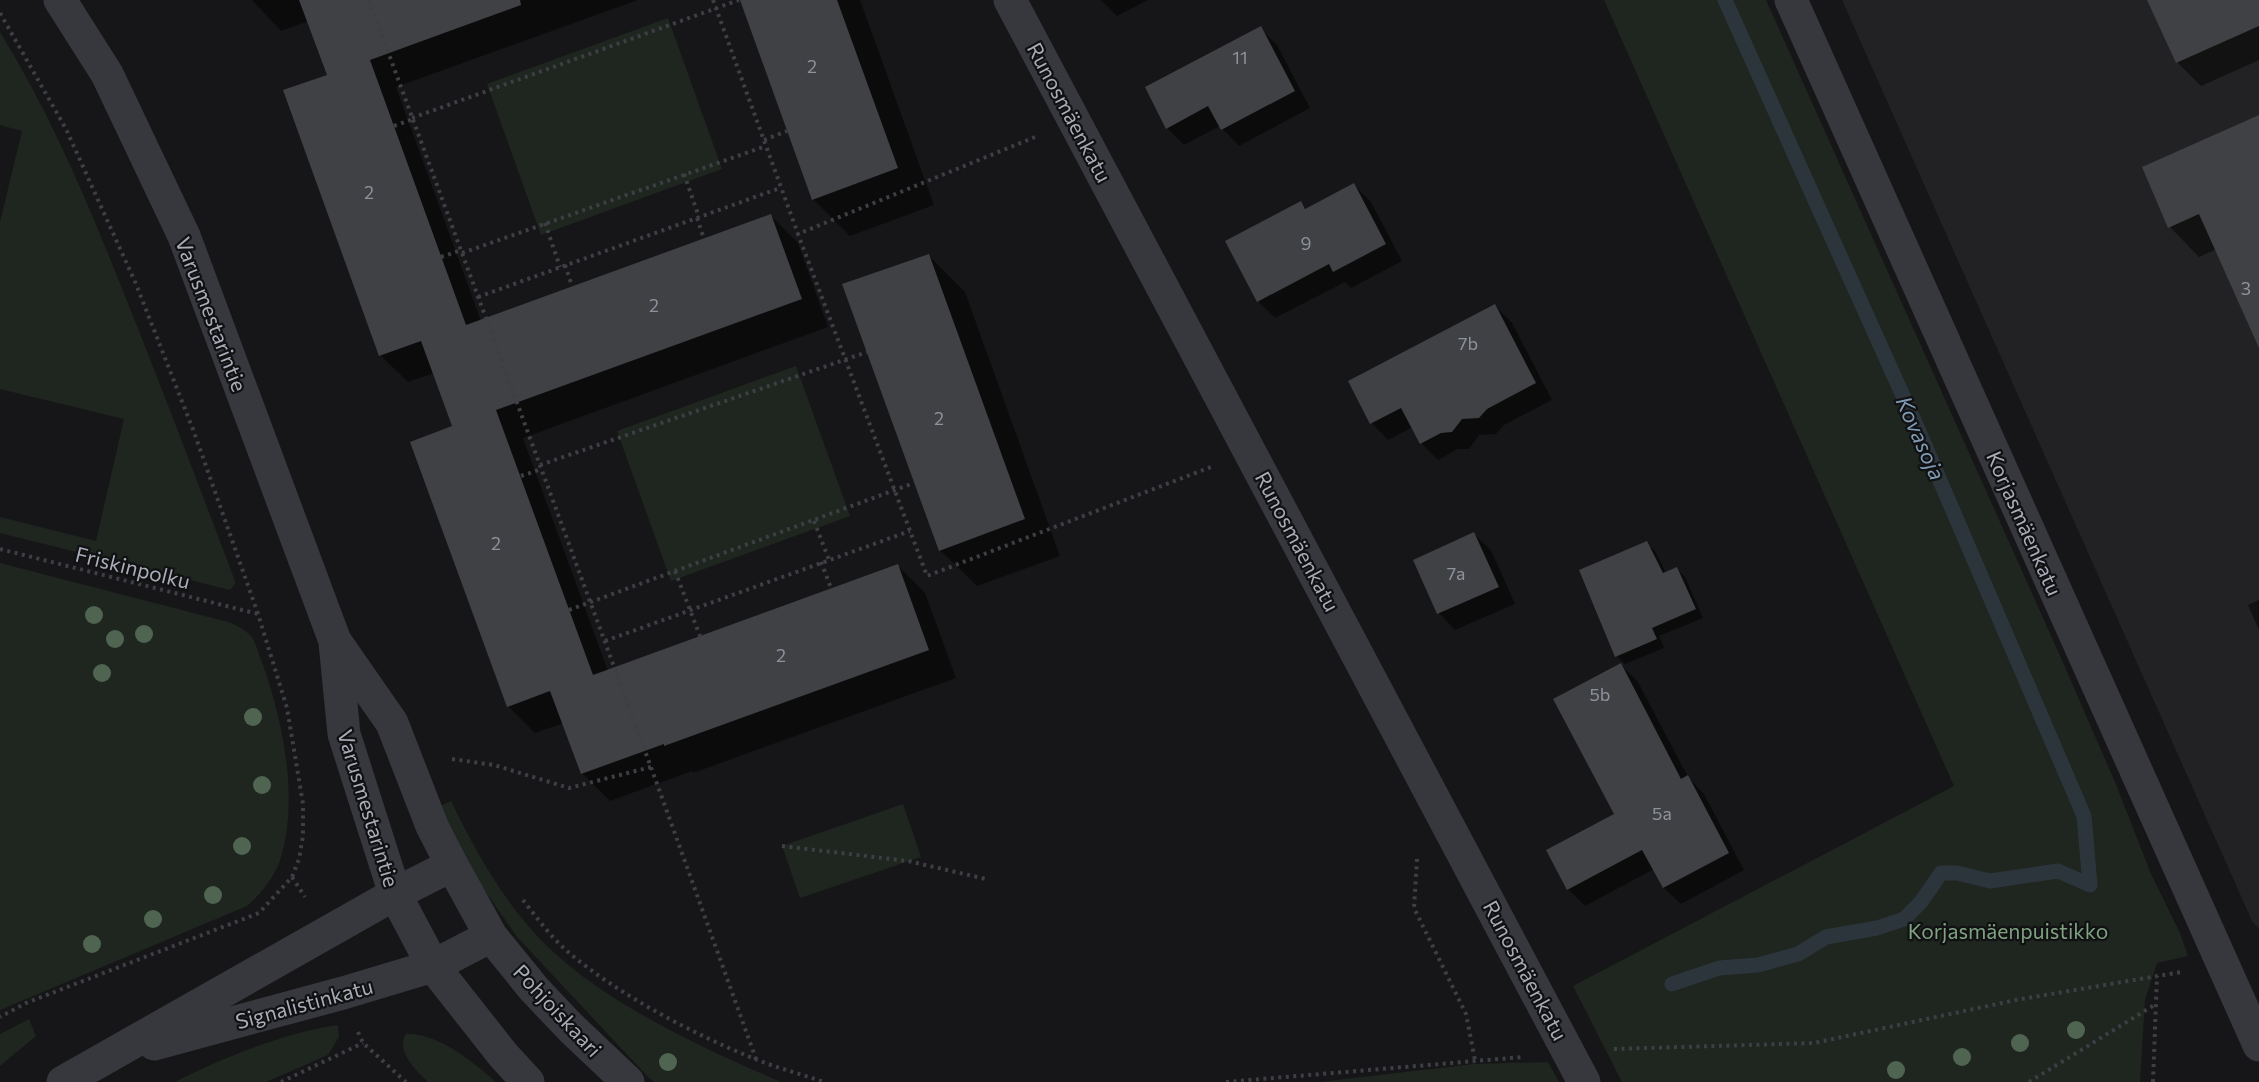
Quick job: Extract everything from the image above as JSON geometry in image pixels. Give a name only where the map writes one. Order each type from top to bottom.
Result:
[{"type":"street","name":"Varusmestarintie","points":[[60,0],[107,74],[184,236],[335,641],[392,723],[432,826],[491,936]]},
{"type":"street","name":"Runosmäenkatu","points":[[1010,0],[1584,1082]]},
{"type":"street","name":"Korjasmäenkatu","points":[[1791,0],[2259,1045]]},
{"type":"street","name":"Varusmestarintie","points":[[335,641],[344,734],[394,894],[433,966]]},
{"type":"street","name":"Signalistinkatu","points":[[63,1082],[394,894],[452,866]]},
{"type":"street","name":"Signalistinkatu","points":[[111,1055],[343,993],[433,966],[491,936]]},
{"type":"street","name":"Pohjoiskaari","points":[[491,936],[534,989],[570,1028],[628,1082]]},
{"type":"street","points":[[433,966],[504,1056],[528,1082]]},
{"type":"path","points":[[369,0],[756,1059]]},
{"type":"path","points":[[713,0],[780,188],[927,576],[1218,464]]},
{"type":"path","points":[[394,126],[740,0]]},
{"type":"path","points":[[0,13],[66,129],[136,284],[194,432],[258,614],[287,708],[303,804],[303,836],[299,859],[292,877],[259,913],[26,1004],[0,1017]]},
{"type":"path","points":[[764,140],[787,131]]},
{"type":"path","points":[[798,234],[1045,133]]},
{"type":"path","points":[[441,257],[766,146]]},
{"type":"path","points":[[684,174],[704,238]]},
{"type":"path","points":[[478,297],[780,188]]},
{"type":"path","points":[[545,223],[572,286]]},
{"type":"path","points":[[521,476],[867,352]]},
{"type":"path","points":[[569,610],[914,483]]},
{"type":"path","points":[[814,521],[829,560]]},
{"type":"path","points":[[604,641],[910,531]]},
{"type":"path","name":"Friskinpolku","points":[[0,549],[258,614]]},
{"type":"path","points":[[821,562],[831,588]]},
{"type":"path","points":[[675,571],[700,636]]},
{"type":"path","points":[[450,759],[494,765],[569,788],[651,767]]},
{"type":"path","points":[[782,846],[908,861],[986,879]]},
{"type":"path","points":[[519,895],[544,927],[568,952],[622,990],[685,1027],[756,1059],[824,1082]]},
{"type":"path","points":[[1608,1050],[1814,1043],[2016,1000],[2222,964]]},
{"type":"path","points":[[2153,1082],[2157,976]]},
{"type":"path","points":[[2029,1082],[2156,1004]]},
{"type":"path","points":[[281,1082],[363,1043],[406,1082]]},
{"type":"path","points":[[1226,1082],[1531,1057]]},
{"type":"shaded area","points":[[1842,0],[2259,0],[2259,929],[2252,921]]},
{"type":"green space","name":"Korjasmäenpuistikko","points":[[1604,0],[1766,0],[2061,658],[2115,782],[2151,874],[2180,933],[2188,956],[2157,963],[2145,1000],[2140,1082],[1622,1082],[1573,986],[1954,786]]},
{"type":"green space","points":[[668,18],[722,169],[541,235],[487,84]]},
{"type":"green space","points":[[0,32],[36,95],[97,228],[235,581],[230,590],[0,533],[0,517],[96,541],[124,419],[0,389],[0,222],[22,131],[0,125]]},
{"type":"green space","points":[[796,366],[850,516],[671,581],[617,431]]},
{"type":"green space","points":[[0,563],[232,623],[249,634],[256,646],[277,710],[286,758],[289,807],[287,831],[277,869],[268,883],[247,906],[0,1010]]},
{"type":"green space","points":[[451,801],[496,883],[518,913],[555,953],[583,977],[647,1018],[715,1053],[781,1082],[654,1082],[649,1078],[517,937],[483,888],[440,806]]},
{"type":"green space","points":[[903,804],[921,857],[800,898],[782,846]]},
{"type":"green space","points":[[29,1019],[36,1036],[0,1066],[0,1034]]},
{"type":"green space","points":[[338,1025],[339,1037],[328,1055],[266,1082],[175,1082],[255,1047],[297,1033]]},
{"type":"green space","points":[[406,1034],[431,1038],[443,1043],[496,1082],[428,1082],[405,1054],[403,1040]]},
{"type":"green space","points":[[1548,1062],[1559,1082],[1320,1082],[1474,1064]]},
{"type":"building","points":[[299,0],[520,0],[521,5],[370,60],[466,325],[771,214],[802,299],[496,410],[593,675],[898,564],[929,650],[581,774],[550,691],[507,707],[410,442],[452,426],[421,341],[379,356],[283,90],[327,75]]},
{"type":"building","points":[[740,0],[837,0],[898,168],[812,200]]},
{"type":"building","points":[[2147,0],[2259,0],[2259,26],[2176,63]]},
{"type":"building","points":[[1261,26],[1295,91],[1221,130],[1208,106],[1166,129],[1145,87]]},
{"type":"building","points":[[2259,115],[2259,348],[2199,214],[2168,228],[2142,167]]},
{"type":"building","points":[[1354,183],[1386,244],[1333,272],[1329,264],[1257,302],[1225,241],[1301,201],[1305,209]]},
{"type":"building","points":[[929,254],[1025,519],[939,551],[842,284]]},
{"type":"building","points":[[1495,304],[1536,383],[1487,409],[1479,418],[1462,419],[1452,432],[1441,433],[1420,444],[1401,408],[1370,424],[1348,381]]},
{"type":"building","points":[[1474,532],[1499,587],[1437,614],[1413,560]]},
{"type":"building","points":[[1647,541],[1663,573],[1677,567],[1696,609],[1652,628],[1657,639],[1615,657],[1579,570]]},
{"type":"building","points":[[1621,663],[1681,779],[1688,775],[1729,853],[1663,888],[1642,850],[1567,890],[1546,850],[1614,814],[1553,699]]},
{"type":"waterway","name":"Kovasoja","points":[[1672,984],[1719,968],[1758,965],[1798,954],[1826,937],[1877,928],[1904,919],[1921,902],[1941,873],[1957,873],[1990,881],[2058,871],[2090,885],[2084,816],[1917,427],[1725,0]]}]
